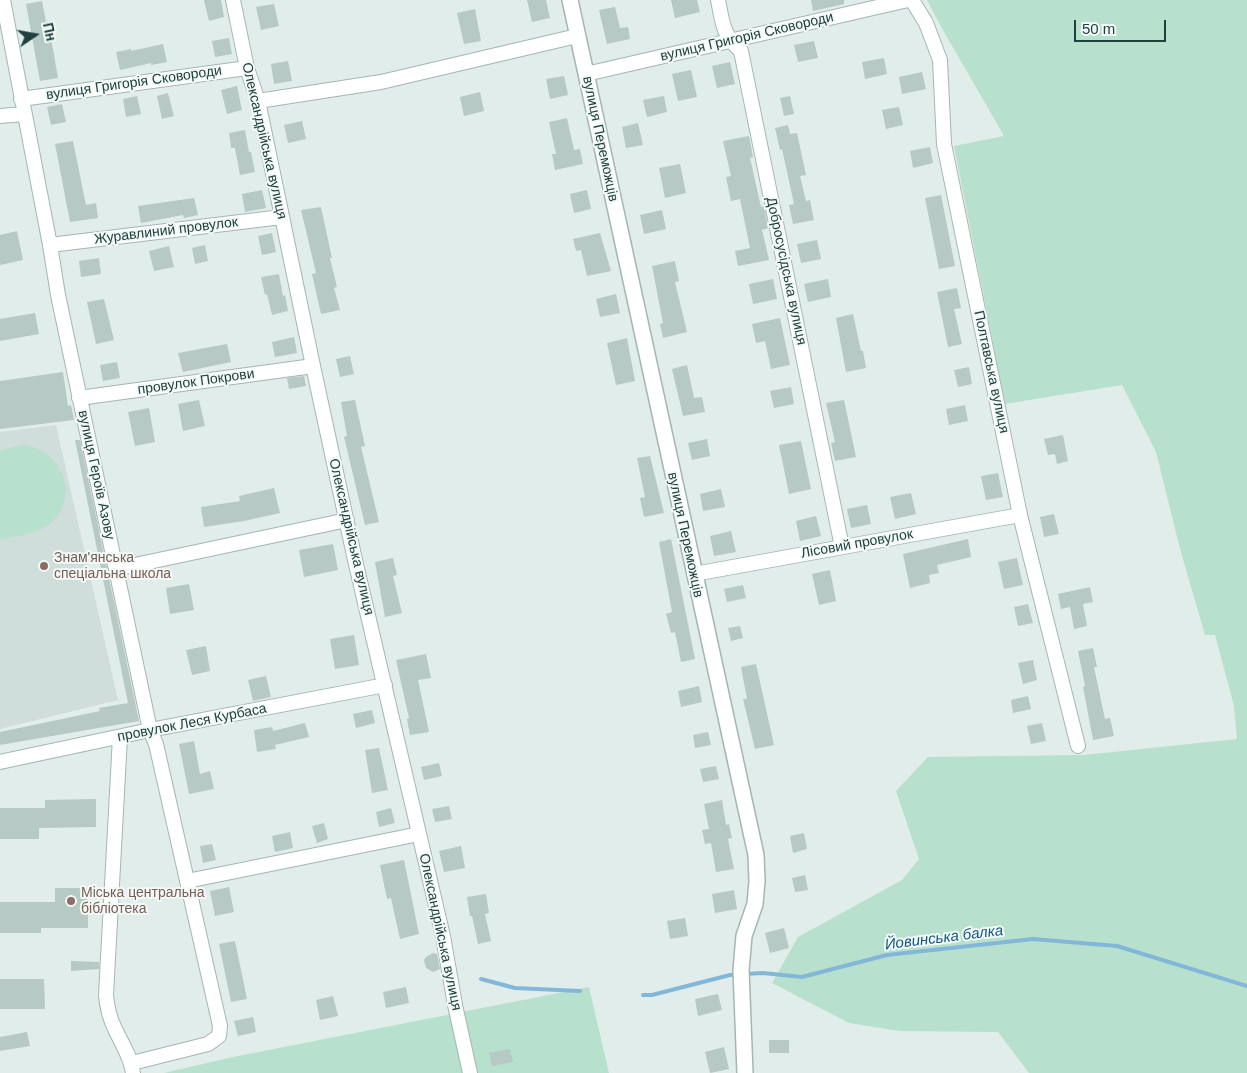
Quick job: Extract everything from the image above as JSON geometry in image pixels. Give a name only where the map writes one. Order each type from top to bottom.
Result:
[{"type":"street","name":"вулиця Героїв Азову","points":[[3,0],[79,398],[150,730],[156,744],[220,1026],[219,1036],[208,1044],[132,1068]]},
{"type":"street","name":"Олександрійська вулиця","points":[[233,0],[247,68],[258,101],[347,520],[443,936],[455,1005],[470,1073]]},
{"type":"street","name":"вулиця Переможців","points":[[570,0],[756,855],[757,880],[755,904],[744,936],[741,970],[742,1036],[745,1073]]},
{"type":"street","name":"Добросусідська вулиця","points":[[718,0],[723,28],[729,41],[740,51],[842,547]]},
{"type":"street","name":"вулиця Григорія Сковороди","points":[[586,74],[908,0]]},
{"type":"street","name":"Полтавська вулиця","points":[[912,0],[926,23],[940,60],[944,144],[1020,515],[1078,746]]},
{"type":"street","points":[[258,101],[381,82],[577,36]]},
{"type":"street","name":"вулиця Григорія Сковороди","points":[[22,99],[247,68]]},
{"type":"street","points":[[0,116],[24,114]]},
{"type":"street","name":"Журавлиний провулок","points":[[50,245],[282,218]]},
{"type":"street","name":"провулок Покрови","points":[[79,398],[313,366]]},
{"type":"street","name":"Лісовий провулок","points":[[694,574],[1020,515]]},
{"type":"street","points":[[116,568],[347,520]]},
{"type":"street","name":"провулок Леся Курбаса","points":[[0,762],[150,730],[385,685]]},
{"type":"street","points":[[120,737],[106,995],[107,1007],[114,1027],[132,1068]]},
{"type":"street","points":[[186,881],[419,834]]},
{"type":"shaded area","name":"Знам'янська спеціальна школа","points":[[56,425],[118,700],[0,729],[0,432]]},
{"type":"green space","points":[[927,0],[1247,0],[1247,1073],[1029,1073],[998,1032],[899,1031],[849,1023],[772,983],[798,937],[902,880],[919,859],[896,791],[928,757],[1084,755],[1237,739],[1234,706],[1215,635],[1205,635],[1180,549],[1156,452],[1122,385],[1005,404],[954,146],[1004,136]]},
{"type":"green space","points":[[24,445],[38,449],[49,456],[58,466],[64,478],[66,490],[64,503],[58,515],[43,528],[25,535],[0,539],[0,450]]},
{"type":"green space","points":[[589,987],[609,1073],[164,1073],[233,1057]]},
{"type":"building","points":[[204,0],[221,0],[224,17],[209,21]]},
{"type":"building","points":[[527,0],[546,0],[550,18],[532,22]]},
{"type":"building","points":[[671,0],[697,0],[700,12],[675,18]]},
{"type":"building","points":[[811,0],[844,0],[844,4],[813,11]]},
{"type":"building","points":[[42,1],[46,22],[48,21],[58,78],[40,81],[26,4]]},
{"type":"building","points":[[274,4],[279,26],[261,30],[256,7]]},
{"type":"building","points":[[615,7],[620,28],[628,27],[630,39],[607,44],[599,10]]},
{"type":"building","points":[[475,9],[481,41],[464,44],[457,13]]},
{"type":"building","points":[[229,38],[232,54],[215,57],[212,41]]},
{"type":"building","points":[[814,41],[818,58],[798,62],[794,45]]},
{"type":"building","points":[[163,44],[167,62],[151,65],[151,63],[120,70],[116,52],[131,49],[131,51]]},
{"type":"building","points":[[884,58],[887,74],[865,79],[862,62]]},
{"type":"building","points":[[288,61],[292,81],[274,84],[271,64]]},
{"type":"building","points":[[730,62],[735,84],[717,88],[712,66]]},
{"type":"building","points":[[691,70],[697,97],[678,101],[672,74]]},
{"type":"building","points":[[922,72],[926,89],[902,94],[899,77]]},
{"type":"building","points":[[564,76],[568,95],[550,99],[546,79]]},
{"type":"building","points":[[237,86],[242,110],[227,114],[221,90]]},
{"type":"building","points":[[480,92],[484,111],[464,116],[460,97]]},
{"type":"building","points":[[168,93],[174,116],[162,119],[157,96]]},
{"type":"building","points":[[137,96],[141,114],[126,117],[123,99]]},
{"type":"building","points":[[664,96],[667,112],[647,117],[643,100]]},
{"type":"building","points":[[790,96],[794,114],[784,116],[780,98]]},
{"type":"building","points":[[62,104],[66,122],[51,125],[47,107]]},
{"type":"building","points":[[899,107],[903,125],[886,129],[882,110]]},
{"type":"building","points":[[567,118],[574,150],[580,149],[583,164],[555,170],[552,154],[556,154],[549,122]]},
{"type":"building","points":[[302,121],[306,139],[288,143],[284,125]]},
{"type":"building","points":[[638,123],[643,145],[626,148],[622,127]]},
{"type":"building","points":[[788,125],[790,134],[797,133],[806,175],[800,176],[806,201],[810,200],[814,220],[793,224],[789,205],[794,204],[782,149],[780,150],[775,128]]},
{"type":"building","points":[[245,130],[255,172],[240,175],[235,148],[231,148],[229,133]]},
{"type":"building","points":[[749,136],[753,157],[750,158],[761,207],[764,206],[768,228],[762,230],[769,260],[738,266],[735,251],[750,248],[740,199],[731,201],[726,177],[731,176],[723,141]]},
{"type":"building","points":[[73,141],[86,205],[96,203],[98,218],[70,222],[55,144]]},
{"type":"building","points":[[930,147],[933,163],[913,168],[910,151]]},
{"type":"building","points":[[680,164],[686,193],[665,198],[659,168]]},
{"type":"building","points":[[262,190],[266,208],[245,212],[242,194]]},
{"type":"building","points":[[587,190],[591,209],[574,213],[570,194]]},
{"type":"building","points":[[941,195],[955,266],[939,269],[925,198]]},
{"type":"building","points":[[194,198],[198,215],[184,218],[183,215],[141,223],[138,206]]},
{"type":"building","points":[[321,207],[337,287],[334,288],[340,310],[321,314],[312,274],[316,273],[301,210]]},
{"type":"building","points":[[662,210],[666,229],[644,234],[640,215]]},
{"type":"building","points":[[17,231],[23,260],[0,265],[0,235]]},
{"type":"building","points":[[272,233],[276,252],[262,255],[258,236]]},
{"type":"building","points":[[600,233],[611,271],[587,276],[581,250],[576,251],[573,239]]},
{"type":"building","points":[[817,240],[821,259],[801,263],[797,244]]},
{"type":"building","points":[[205,245],[208,261],[195,264],[192,248]]},
{"type":"building","points":[[169,246],[174,267],[154,271],[149,251]]},
{"type":"building","points":[[99,258],[101,274],[81,277],[79,261]]},
{"type":"building","points":[[675,261],[679,281],[675,282],[687,332],[663,338],[660,324],[663,323],[652,266]]},
{"type":"building","points":[[279,274],[288,311],[272,315],[261,277]]},
{"type":"building","points":[[773,279],[777,299],[753,304],[749,284]]},
{"type":"building","points":[[828,279],[831,297],[808,302],[804,284]]},
{"type":"building","points":[[957,288],[961,308],[954,309],[962,344],[948,347],[937,292]]},
{"type":"building","points":[[616,294],[620,313],[600,317],[596,299]]},
{"type":"building","points":[[104,299],[114,340],[96,344],[87,302]]},
{"type":"building","points":[[35,313],[39,334],[0,341],[0,319]]},
{"type":"building","points":[[853,314],[866,368],[846,372],[836,318]]},
{"type":"building","points":[[780,318],[790,365],[771,369],[765,341],[756,343],[752,324]]},
{"type":"building","points":[[294,337],[297,353],[275,357],[272,342]]},
{"type":"building","points":[[627,338],[635,381],[616,385],[607,343]]},
{"type":"building","points":[[227,344],[231,362],[183,372],[178,353]]},
{"type":"building","points":[[350,356],[354,374],[340,377],[336,359]]},
{"type":"building","points":[[117,362],[120,378],[103,381],[100,365]]},
{"type":"building","points":[[687,365],[694,398],[702,397],[705,412],[683,416],[672,369]]},
{"type":"building","points":[[969,367],[972,384],[958,387],[954,370]]},
{"type":"building","points":[[63,372],[68,406],[71,405],[74,420],[0,429],[0,381]]},
{"type":"building","points":[[304,376],[306,386],[289,389],[287,378]]},
{"type":"building","points":[[791,387],[794,404],[774,408],[770,391]]},
{"type":"building","points":[[199,400],[205,426],[183,431],[178,404]]},
{"type":"building","points":[[355,400],[365,446],[361,447],[379,522],[365,525],[344,437],[347,436],[341,402]]},
{"type":"building","points":[[844,400],[856,457],[835,461],[831,443],[835,442],[826,403]]},
{"type":"building","points":[[965,405],[968,421],[949,425],[946,409]]},
{"type":"building","points":[[149,408],[155,442],[135,446],[128,412]]},
{"type":"building","points":[[1063,435],[1068,461],[1057,464],[1055,454],[1048,455],[1044,439]]},
{"type":"building","points":[[707,439],[710,456],[692,460],[688,443]]},
{"type":"building","points":[[75,440],[80,440],[139,721],[0,745],[0,732],[100,711],[99,708],[128,703]]},
{"type":"building","points":[[801,441],[811,489],[789,494],[779,445]]},
{"type":"building","points":[[650,456],[664,513],[644,517],[640,498],[645,497],[637,458]]},
{"type":"building","points":[[998,473],[1003,497],[986,500],[981,476]]},
{"type":"building","points":[[274,488],[280,513],[204,527],[201,507],[240,501],[239,496]]},
{"type":"building","points":[[721,489],[725,507],[703,511],[700,494]]},
{"type":"building","points":[[911,493],[916,514],[895,519],[890,497]]},
{"type":"building","points":[[867,505],[871,524],[851,528],[847,509]]},
{"type":"building","points":[[1054,514],[1059,534],[1044,537],[1040,517]]},
{"type":"building","points":[[816,516],[821,536],[800,541],[796,521]]},
{"type":"building","points":[[731,531],[736,552],[714,556],[710,536]]},
{"type":"building","points":[[671,539],[695,659],[681,662],[675,632],[671,633],[666,614],[672,612],[659,542]]},
{"type":"building","points":[[968,539],[971,557],[937,565],[939,573],[929,575],[930,583],[910,588],[903,554]]},
{"type":"building","points":[[333,544],[338,570],[304,577],[299,550]]},
{"type":"building","points":[[393,558],[397,575],[393,576],[402,613],[385,617],[375,562]]},
{"type":"building","points":[[1017,558],[1023,585],[1004,589],[998,562]]},
{"type":"building","points":[[830,570],[836,601],[819,605],[812,574]]},
{"type":"building","points":[[189,584],[194,610],[170,614],[166,588]]},
{"type":"building","points":[[743,585],[746,598],[727,602],[724,589]]},
{"type":"building","points":[[1090,587],[1093,602],[1083,604],[1087,626],[1074,629],[1070,607],[1061,609],[1058,594]]},
{"type":"building","points":[[1028,604],[1033,623],[1018,626],[1014,607]]},
{"type":"building","points":[[740,626],[743,638],[731,641],[728,628]]},
{"type":"building","points":[[354,635],[359,665],[335,669],[330,639]]},
{"type":"building","points":[[206,646],[210,671],[192,675],[186,650]]},
{"type":"building","points":[[1093,648],[1097,667],[1094,667],[1105,719],[1110,718],[1114,736],[1093,740],[1078,651]]},
{"type":"building","points":[[426,654],[431,678],[418,680],[429,732],[410,735],[407,719],[409,718],[396,660]]},
{"type":"building","points":[[1033,660],[1037,680],[1023,684],[1018,663]]},
{"type":"building","points":[[756,664],[774,745],[755,749],[743,699],[747,699],[741,667]]},
{"type":"building","points":[[266,676],[271,697],[253,701],[248,680]]},
{"type":"building","points":[[699,686],[702,702],[681,707],[678,691]]},
{"type":"building","points":[[1028,696],[1031,709],[1013,713],[1011,700]]},
{"type":"building","points":[[372,710],[375,723],[356,728],[353,714]]},
{"type":"building","points":[[305,723],[309,737],[275,745],[276,749],[257,752],[254,730],[272,727],[273,731]]},
{"type":"building","points":[[1042,723],[1046,741],[1031,744],[1027,726]]},
{"type":"building","points":[[708,732],[711,745],[695,748],[693,735]]},
{"type":"building","points":[[194,741],[200,774],[210,771],[214,789],[189,794],[179,744]]},
{"type":"building","points":[[379,748],[388,790],[372,793],[365,750]]},
{"type":"building","points":[[439,763],[442,776],[424,780],[421,767]]},
{"type":"building","points":[[716,766],[719,779],[703,782],[700,769]]},
{"type":"building","points":[[96,799],[96,827],[39,828],[39,839],[0,839],[0,808],[45,808],[45,800]]},
{"type":"building","points":[[722,800],[726,825],[729,824],[732,838],[728,839],[734,869],[716,872],[711,843],[705,844],[702,830],[709,829],[704,804]]},
{"type":"building","points":[[449,806],[452,819],[435,822],[432,809]]},
{"type":"building","points":[[391,808],[395,823],[379,827],[376,812]]},
{"type":"building","points":[[324,823],[328,839],[317,843],[312,826]]},
{"type":"building","points":[[290,832],[293,848],[275,852],[272,836]]},
{"type":"building","points":[[804,833],[807,849],[793,853],[790,836]]},
{"type":"building","points":[[212,844],[216,860],[203,863],[200,846]]},
{"type":"building","points":[[461,846],[465,868],[444,872],[439,851]]},
{"type":"building","points":[[404,860],[419,934],[400,939],[391,898],[387,899],[380,865]]},
{"type":"building","points":[[805,875],[808,890],[795,892],[792,878]]},
{"type":"building","points":[[229,887],[234,912],[215,916],[210,891]]},
{"type":"building","points":[[55,888],[88,888],[88,928],[41,928],[41,933],[0,933],[0,902],[55,902]]},
{"type":"building","points":[[734,890],[737,909],[715,913],[712,894]]},
{"type":"building","points":[[486,894],[489,913],[485,914],[491,941],[478,944],[467,897]]},
{"type":"building","points":[[685,918],[688,936],[670,939],[667,921]]},
{"type":"building","points":[[784,928],[789,948],[770,953],[765,933]]},
{"type":"building","points":[[235,941],[247,999],[231,1002],[219,944]]},
{"type":"building","points":[[433,953],[437,954],[440,969],[433,972],[426,968],[424,960]]},
{"type":"building","points":[[71,961],[99,962],[99,969],[71,971]]},
{"type":"building","points":[[0,979],[44,979],[45,1009],[0,1009]]},
{"type":"building","points":[[406,987],[409,1003],[386,1008],[383,992]]},
{"type":"building","points":[[718,994],[722,1010],[698,1016],[695,999]]},
{"type":"building","points":[[333,996],[338,1016],[320,1020],[316,1000]]},
{"type":"building","points":[[253,1017],[256,1032],[238,1036],[234,1021]]},
{"type":"building","points":[[27,1032],[30,1046],[0,1051],[0,1037]]},
{"type":"building","points":[[769,1040],[789,1040],[789,1053],[769,1053]]},
{"type":"building","points":[[724,1047],[729,1069],[710,1073],[705,1052]]},
{"type":"building","points":[[510,1049],[513,1062],[492,1066],[489,1053]]},
{"type":"waterway","name":"Йовинська балка","points":[[745,974],[763,973],[802,977],[887,955],[1033,939],[1117,946],[1247,986]]},
{"type":"waterway","name":"Йовинська балка","points":[[643,995],[652,995],[730,975],[738,975]]},
{"type":"waterway","name":"Йовинська балка","points":[[481,979],[515,988],[580,991]]},
{"type":"place","name":"Знам'янська спеціальна школа","points":[[44,566]]},
{"type":"place","name":"Міська центральна бібліотека","points":[[71,901]]}]
